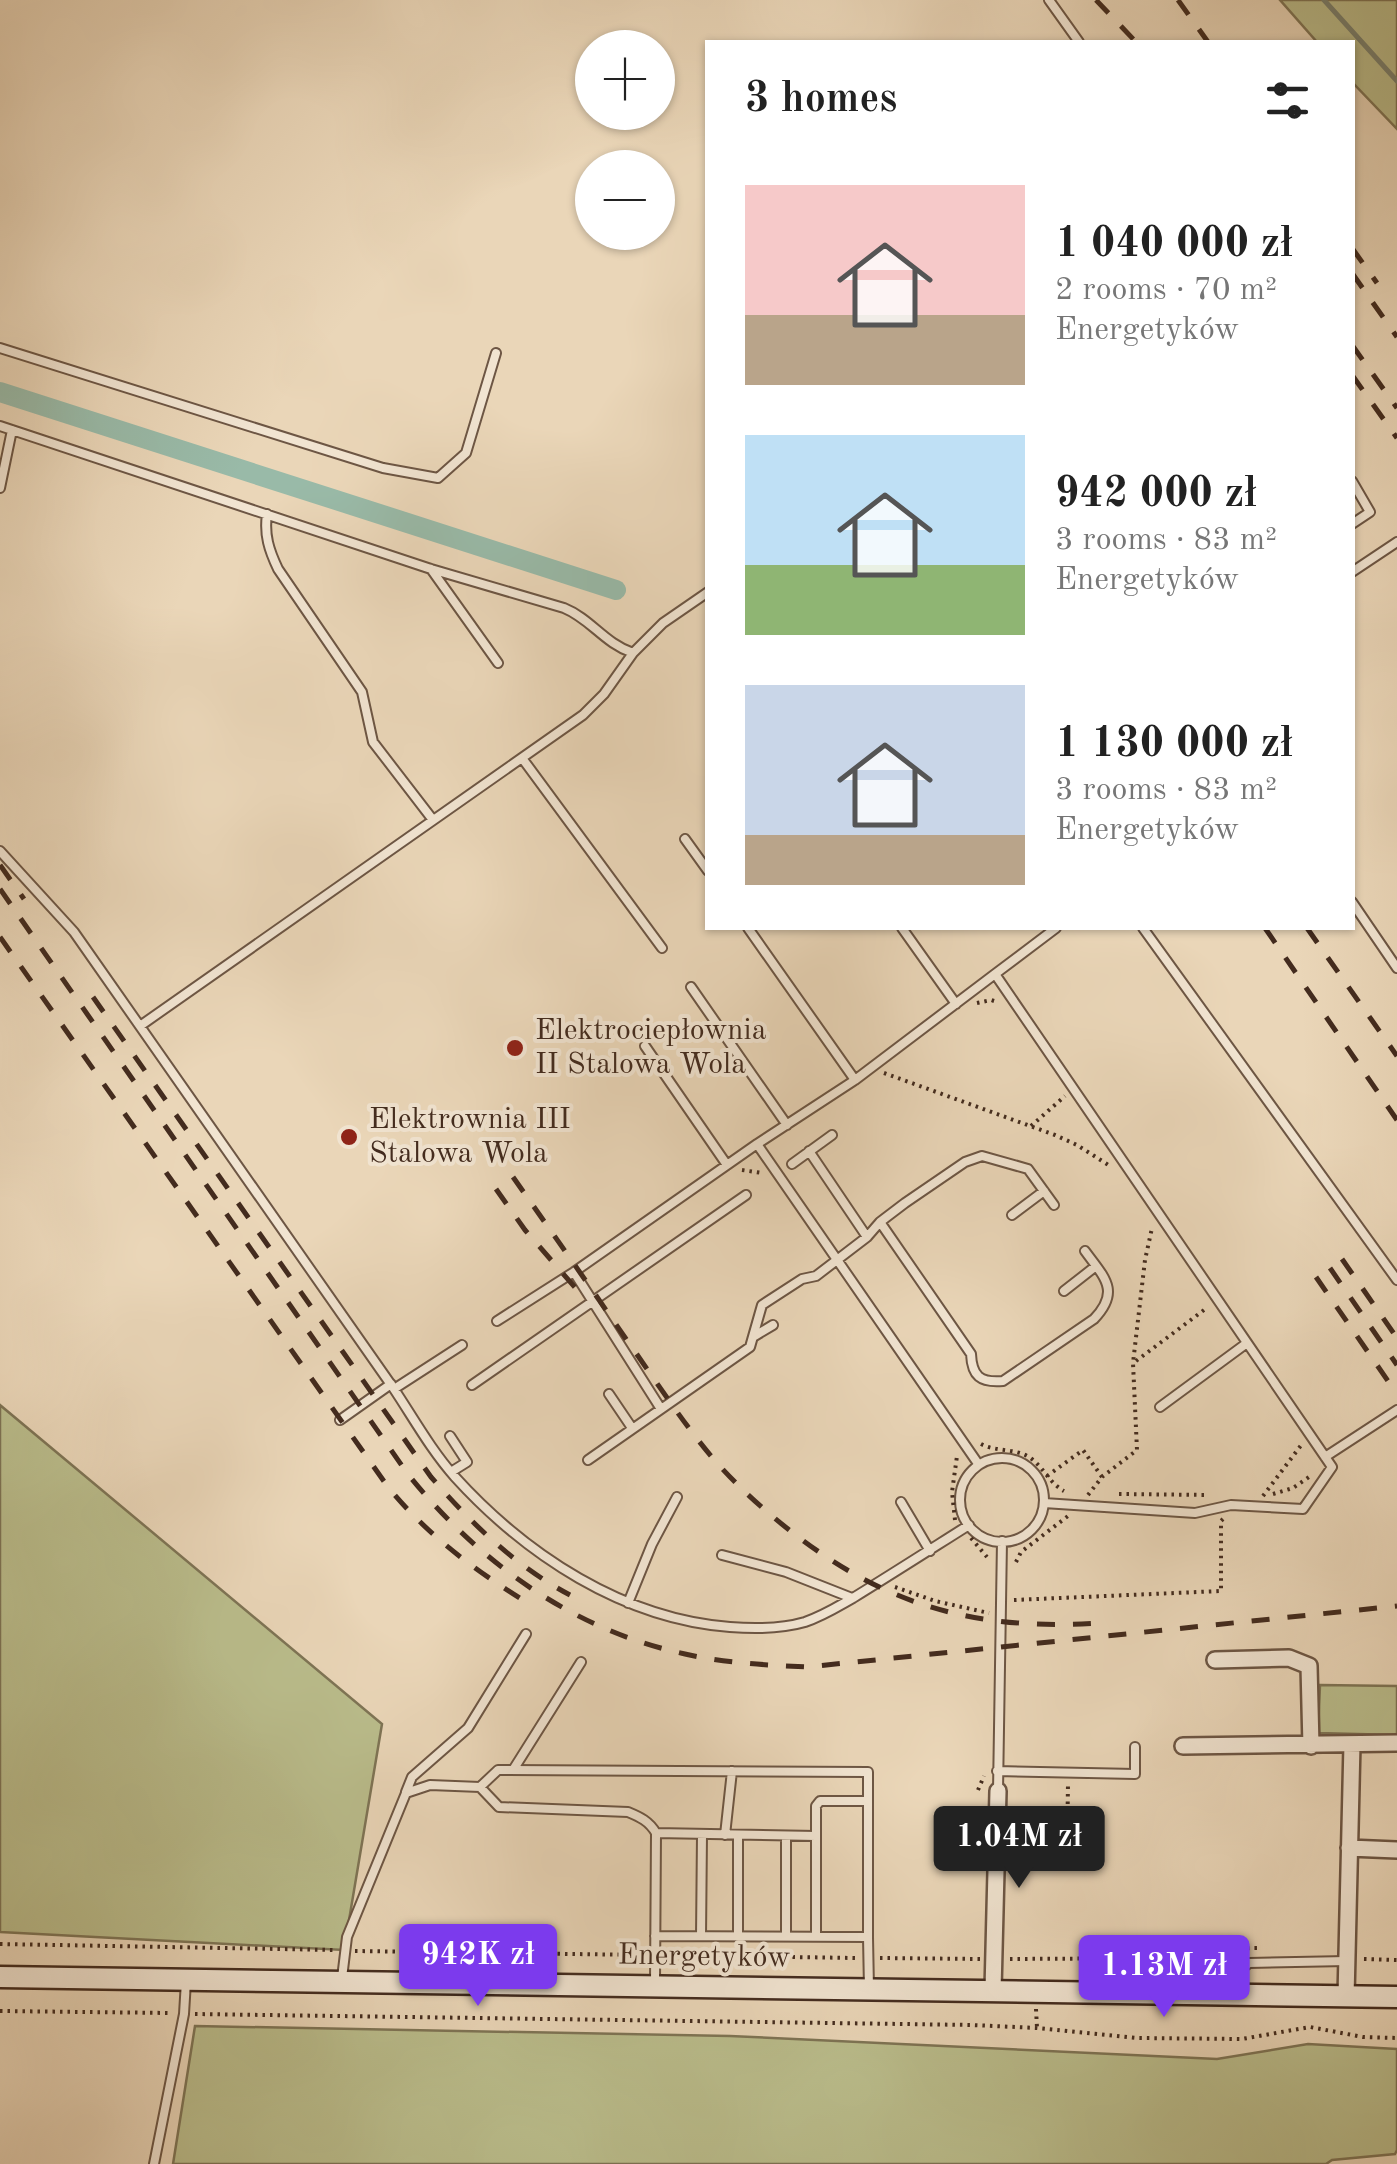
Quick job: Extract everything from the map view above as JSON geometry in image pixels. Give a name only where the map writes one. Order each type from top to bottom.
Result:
[{"type":"main road","name":"Energetyków","points":[[0,1977],[1397,1998]]},
{"type":"street","points":[[1215,1660],[1289,1658],[1308,1666],[1311,1746]]},
{"type":"street","points":[[1184,1746],[1397,1743]]},
{"type":"street","points":[[1346,1997],[1352,1744]]},
{"type":"street","points":[[993,1990],[998,1791]]},
{"type":"street","points":[[1348,1848],[1397,1850]]},
{"type":"lane","points":[[1049,0],[1078,40]]},
{"type":"lane","points":[[0,348],[383,468],[438,478],[466,453],[496,353]]},
{"type":"lane","points":[[0,426],[431,569],[564,608],[576,613],[606,640],[634,653]]},
{"type":"lane","points":[[0,488],[12,430]]},
{"type":"lane","points":[[1355,486],[1370,512],[1355,522]]},
{"type":"lane","points":[[266,514],[268,550],[278,569],[362,692],[374,742],[433,820]]},
{"type":"lane","points":[[1355,566],[1397,542]]},
{"type":"lane","points":[[431,569],[498,662]]},
{"type":"lane","points":[[140,1026],[583,715],[663,623],[705,594]]},
{"type":"lane","points":[[522,758],[662,948]]},
{"type":"lane","points":[[685,839],[705,867]]},
{"type":"lane","points":[[0,850],[74,932],[434,1450],[494,1516],[536,1549],[583,1581],[628,1603],[678,1620],[708,1626],[775,1628],[806,1622],[832,1611],[966,1527]]},
{"type":"lane","points":[[1355,906],[1397,968]]},
{"type":"lane","points":[[749,930],[855,1080]]},
{"type":"lane","points":[[903,930],[956,1004]]},
{"type":"lane","points":[[498,1321],[855,1080],[1053,930]]},
{"type":"lane","points":[[1144,930],[1397,1280]]},
{"type":"lane","points":[[994,974],[1332,1466],[1303,1509],[1231,1505],[1195,1513],[1044,1504]]},
{"type":"lane","points":[[691,987],[787,1125]]},
{"type":"lane","points":[[645,1046],[729,1164]]},
{"type":"lane","points":[[792,1164],[832,1135]]},
{"type":"lane","points":[[757,1144],[979,1465]]},
{"type":"lane","points":[[809,1152],[867,1238]]},
{"type":"lane","points":[[588,1460],[750,1347],[762,1305],[802,1279],[816,1276],[867,1238],[880,1222],[966,1162],[982,1156],[1028,1169],[1054,1205]]},
{"type":"lane","points":[[1012,1216],[1044,1190]]},
{"type":"lane","points":[[472,1385],[746,1195]]},
{"type":"lane","points":[[880,1222],[971,1354],[972,1368],[980,1379],[992,1382],[1003,1381],[1094,1319],[1104,1308],[1108,1285],[1085,1251]]},
{"type":"lane","points":[[1064,1291],[1096,1266]]},
{"type":"lane","points":[[574,1272],[660,1409]]},
{"type":"lane","points":[[752,1337],[773,1326]]},
{"type":"lane","points":[[1160,1407],[1247,1343]]},
{"type":"lane","points":[[340,1420],[462,1345]]},
{"type":"lane","points":[[610,1394],[632,1428]]},
{"type":"lane","points":[[1325,1457],[1397,1410]]},
{"type":"lane","points":[[450,1436],[467,1462],[452,1472]]},
{"type":"lane","points":[[1005,1458],[1018,1460],[1038,1478],[1044,1504],[1041,1516],[1026,1534],[1002,1542],[966,1527],[962,1488],[979,1465],[1005,1458]]},
{"type":"lane","points":[[628,1603],[676,1497]]},
{"type":"lane","points":[[900,1502],[930,1551]]},
{"type":"lane","points":[[998,1791],[1002,1542]]},
{"type":"lane","points":[[722,1555],[786,1572],[852,1598]]},
{"type":"lane","points":[[341,1982],[346,1937],[412,1777],[468,1728],[526,1634]]},
{"type":"lane","points":[[513,1770],[581,1662]]},
{"type":"lane","points":[[998,1771],[1135,1774],[1135,1747]]},
{"type":"lane","points":[[480,1787],[498,1770],[868,1772],[869,1990]]},
{"type":"lane","points":[[725,1835],[732,1771]]},
{"type":"lane","points":[[406,1793],[430,1784],[480,1787],[500,1807],[628,1812],[642,1818],[656,1833],[655,1987]]},
{"type":"lane","points":[[816,1936],[816,1806],[820,1801],[868,1802]]},
{"type":"lane","points":[[656,1833],[816,1836]]},
{"type":"lane","points":[[700,1936],[702,1835]]},
{"type":"lane","points":[[738,1835],[738,1936]]},
{"type":"lane","points":[[786,1836],[786,1936]]},
{"type":"lane","points":[[656,1936],[868,1936]]},
{"type":"lane","points":[[1221,1996],[1249,1963],[1347,1961]]},
{"type":"lane","points":[[154,2164],[184,2014],[186,1980]]},
{"type":"path","points":[[975,1004],[991,1000],[1001,1003]]},
{"type":"path","points":[[878,1070],[1077,1145],[1118,1172],[1108,1157]]},
{"type":"path","points":[[1031,1126],[1065,1096]]},
{"type":"path","points":[[729,1164],[738,1171],[756,1170],[769,1180]]},
{"type":"path","points":[[1014,1573],[1021,1552],[1063,1520],[1102,1477],[1137,1450],[1133,1363],[1154,1223],[1163,1237]]},
{"type":"path","points":[[1133,1363],[1210,1305]]},
{"type":"path","points":[[1312,1453],[1304,1441],[1263,1496],[1293,1488],[1314,1472]]},
{"type":"path","points":[[978,1442],[1026,1455],[1061,1490],[1072,1492]]},
{"type":"path","points":[[955,1449],[958,1457],[952,1518],[966,1527],[989,1560]]},
{"type":"path","points":[[1047,1476],[1083,1450],[1102,1477]]},
{"type":"path","points":[[1109,1494],[1224,1496]]},
{"type":"path","points":[[1014,1600],[1220,1591],[1221,1521],[1231,1505]]},
{"type":"path","points":[[881,1582],[989,1617],[990,1600]]},
{"type":"path","points":[[1013,1611],[1014,1586]]},
{"type":"path","points":[[978,1790],[988,1765]]},
{"type":"path","points":[[1067,1849],[1068,1783]]},
{"type":"path","points":[[0,1944],[868,1958],[1179,1958],[1222,1969],[1234,1951],[1258,1948]]},
{"type":"path","points":[[1347,1961],[1397,1960]]},
{"type":"path","points":[[0,2011],[972,2025],[1137,2038],[1220,2040],[1310,2027],[1363,2037],[1397,2038]]},
{"type":"green space","points":[[1280,0],[1397,0],[1397,129],[1355,85],[1355,40],[1315,40]]},
{"type":"green space","points":[[0,1405],[382,1724],[344,1950],[0,1932]]},
{"type":"green space","points":[[1320,1685],[1397,1686],[1397,1735],[1318,1733]]},
{"type":"green space","points":[[195,2026],[730,2036],[1217,2059],[1308,2044],[1397,2049],[1397,2150],[1395,2154],[1332,2160],[1326,2164],[173,2164]]},
{"type":"waterway","points":[[1324,0],[1397,81]]},
{"type":"waterway","points":[[0,392],[616,590]]},
{"type":"railway","points":[[1096,0],[1134,40]]},
{"type":"railway","points":[[1178,0],[1207,40]]},
{"type":"railway","points":[[1355,252],[1377,283]]},
{"type":"railway","points":[[1355,277],[1397,337]]},
{"type":"railway","points":[[1355,349],[1397,408]]},
{"type":"railway","points":[[1355,379],[1397,438]]},
{"type":"railway","points":[[0,865],[24,899]]},
{"type":"railway","points":[[0,889],[407,1473],[497,1563],[567,1610],[644,1643],[685,1654],[730,1662],[807,1667],[1397,1606]]},
{"type":"railway","points":[[1266,930],[1397,1120]]},
{"type":"railway","points":[[1308,930],[1397,1056]]},
{"type":"railway","points":[[0,937],[388,1487],[454,1552],[531,1605]]},
{"type":"railway","points":[[93,997],[431,1477],[495,1542],[570,1595]]},
{"type":"railway","points":[[513,1177],[700,1442],[738,1485],[788,1529],[860,1577],[934,1608],[1012,1623],[1099,1623]]},
{"type":"railway","points":[[496,1189],[525,1230],[579,1292]]},
{"type":"railway","points":[[1342,1259],[1397,1338]]},
{"type":"railway","points":[[1330,1268],[1397,1365]]},
{"type":"railway","points":[[1316,1277],[1397,1394]]},
{"type":"place","name":"Elektrociepłownia II Stalowa Wola","points":[[515,1048]]},
{"type":"place","name":"Elektrownia III Stalowa Wola","points":[[349,1137]]}]
